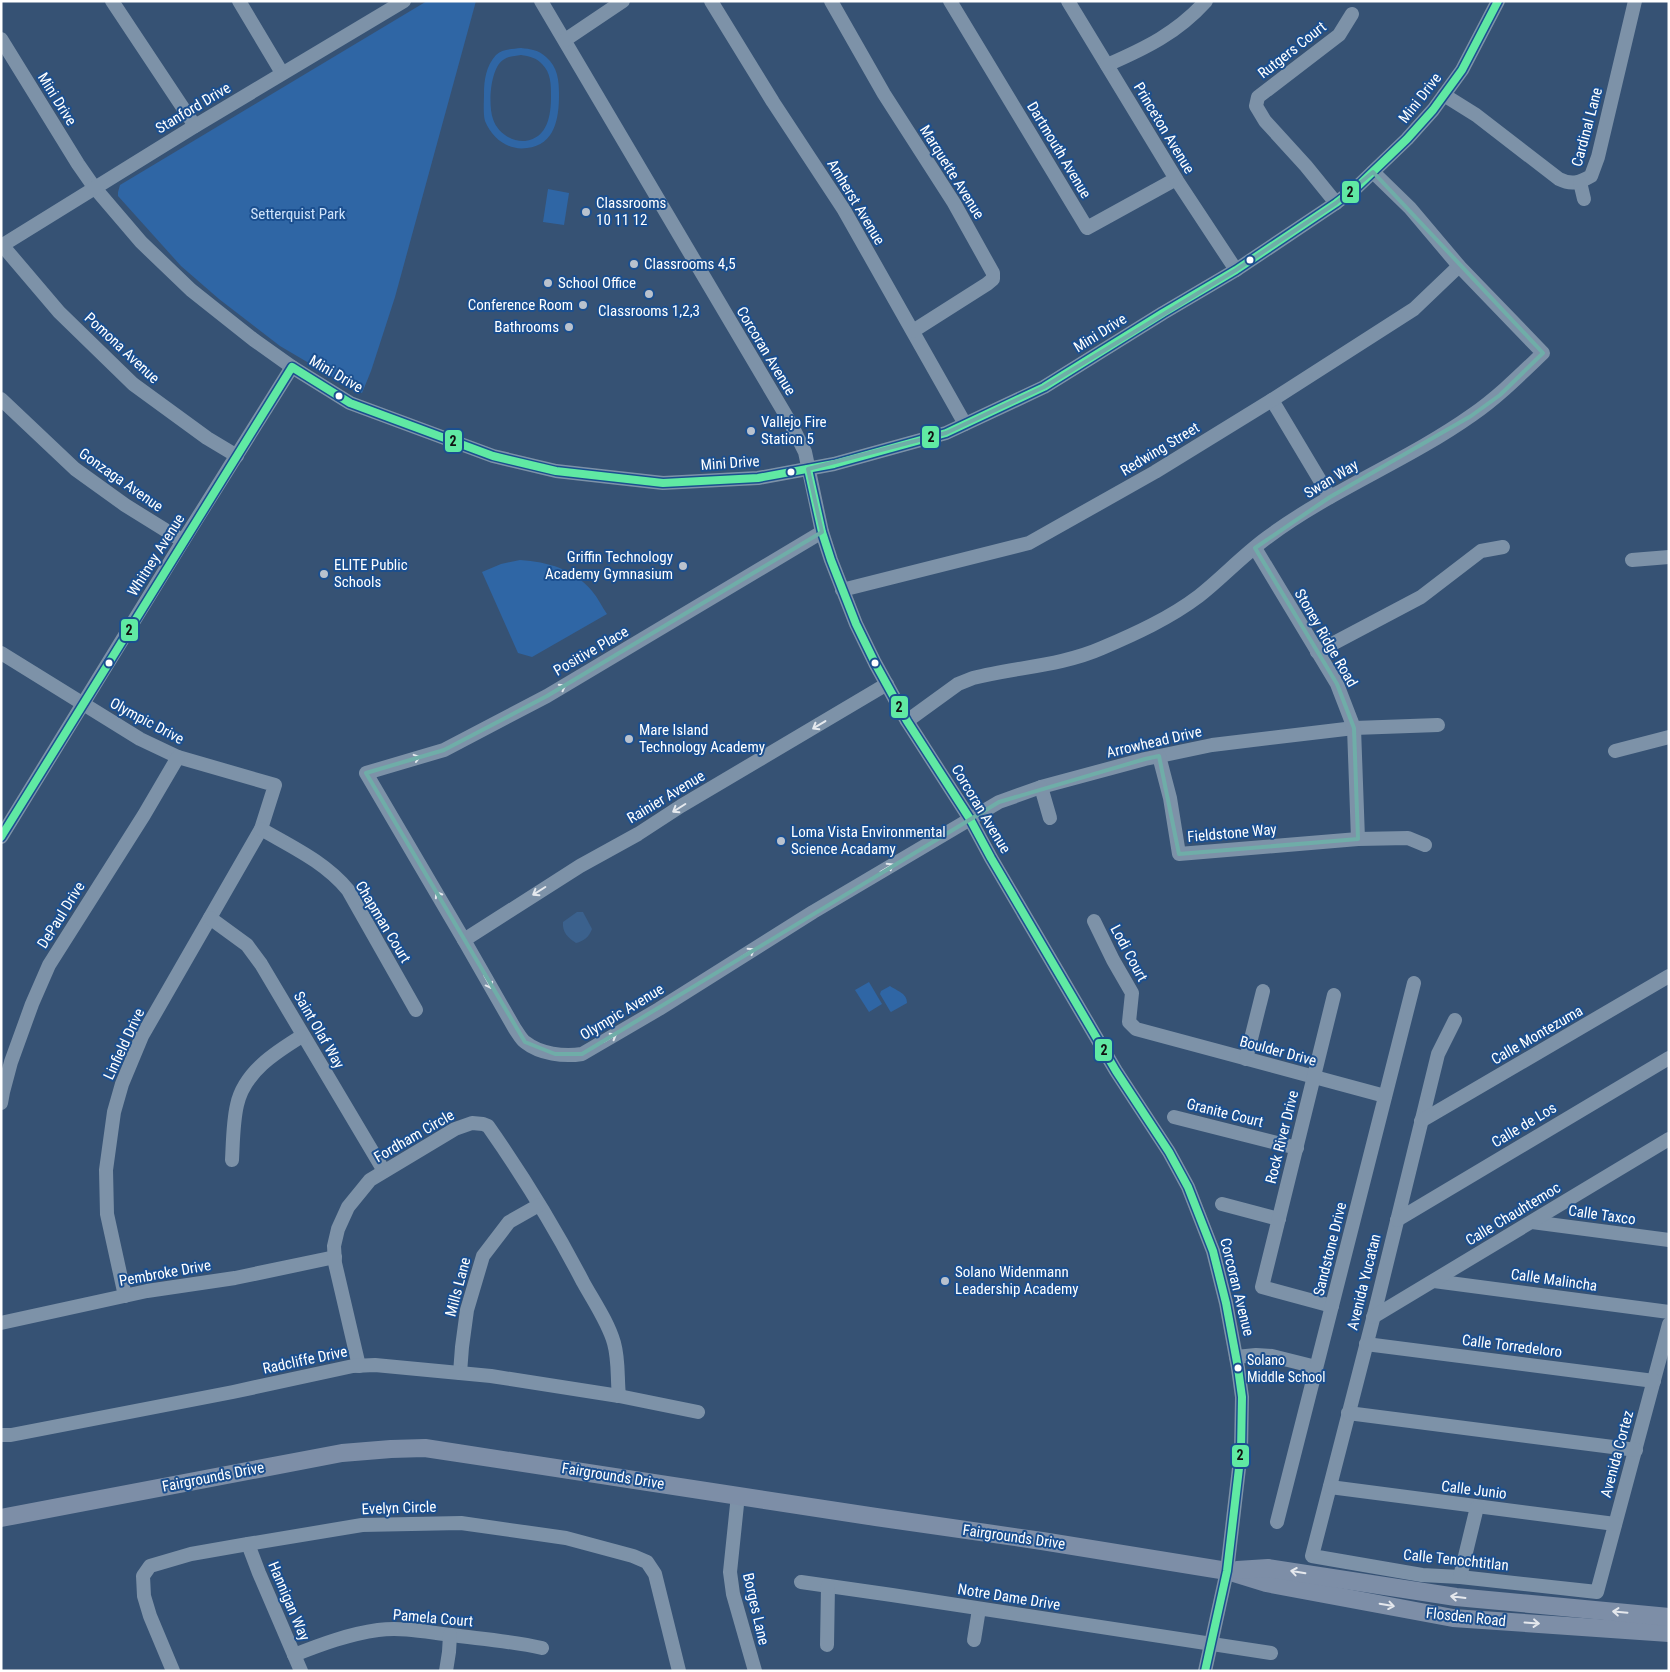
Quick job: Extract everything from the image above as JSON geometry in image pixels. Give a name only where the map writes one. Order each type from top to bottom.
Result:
[{"type":"main road","name":"Fairgrounds Drive","points":[[1,1518],[342,1453],[425,1448],[876,1517],[1042,1540],[1267,1576]]},
{"type":"main road","name":"Flosden Road","points":[[1267,1576],[1456,1597],[1669,1617]]},
{"type":"main road","name":"Flosden Road","points":[[1267,1576],[1453,1618],[1669,1633]]},
{"type":"street","points":[[112,1],[195,126]]},
{"type":"street","points":[[239,1],[282,74]]},
{"type":"street","name":"Stanford Drive","points":[[1,246],[94,187],[404,1]]},
{"type":"street","name":"Corcoran Avenue","points":[[541,1],[791,424],[805,452],[822,532],[842,590],[856,624],[886,684],[907,721],[970,819],[1116,1071],[1169,1152],[1188,1187],[1213,1251],[1226,1302],[1242,1397],[1241,1451],[1227,1571],[1204,1671]]},
{"type":"street","points":[[564,40],[622,1]]},
{"type":"street","name":"Amherst Avenue","points":[[711,1],[773,102],[844,210],[964,424]]},
{"type":"street","name":"Marquette Avenue","points":[[831,1],[884,94],[954,203],[993,273],[993,279],[987,284],[913,331]]},
{"type":"street","name":"Dartmouth Avenue","points":[[950,1],[1087,228],[1176,179]]},
{"type":"street","name":"Princeton Avenue","points":[[1068,1],[1176,179],[1236,270]]},
{"type":"street","points":[[1107,66],[1171,33],[1191,18],[1206,1]]},
{"type":"street","name":"Mini Drive","points":[[1,39],[78,164],[94,187],[141,242],[190,290],[292,368],[350,403],[493,456],[556,471],[663,484],[758,478],[834,464],[946,433],[1044,387],[1236,270],[1357,187],[1407,139],[1433,110],[1462,70],[1498,1]]},
{"type":"street","name":"Cardinal Lane","points":[[1444,95],[1476,115],[1539,166],[1559,179],[1567,183],[1580,182],[1591,176],[1598,157],[1635,1]]},
{"type":"street","name":"Rutgers Court","points":[[1336,203],[1306,166],[1264,121],[1256,106],[1258,97],[1339,35],[1352,14]]},
{"type":"street","name":"Swan Way","points":[[907,721],[958,684],[973,678],[1071,659],[1100,649],[1155,623],[1198,597],[1267,537],[1330,497],[1410,453],[1470,416],[1500,395],[1543,353],[1459,266],[1410,208],[1373,172]]},
{"type":"street","points":[[1580,182],[1584,199]]},
{"type":"street","name":"Pomona Avenue","points":[[1,246],[59,312],[133,384],[207,438],[237,456]]},
{"type":"street","name":"Redwing Street","points":[[842,590],[1029,543],[1154,472],[1272,400],[1414,309],[1459,266]]},
{"type":"street","name":"Whitney Avenue","points":[[1,837],[292,368]]},
{"type":"street","name":"Gonzaga Avenue","points":[[1,399],[75,469],[118,501],[183,541]]},
{"type":"street","points":[[1272,400],[1330,497]]},
{"type":"street","name":"Positive Place","points":[[366,773],[444,750],[547,696],[822,532]]},
{"type":"street","points":[[1317,652],[1421,597],[1481,551],[1503,547]]},
{"type":"street","name":"Stoney Ridge Road","points":[[1255,548],[1337,684],[1354,728],[1358,840]]},
{"type":"street","points":[[1632,560],[1669,557]]},
{"type":"street","name":"Olympic Drive","points":[[1,653],[140,739],[178,757],[275,785],[261,829]]},
{"type":"street","name":"Rainier Avenue","points":[[464,940],[580,866],[638,834],[681,806],[886,684]]},
{"type":"street","name":"Arrowhead Drive","points":[[970,819],[999,802],[1040,787],[1159,756],[1212,745],[1354,728],[1438,725]]},
{"type":"street","points":[[1615,751],[1669,737]]},
{"type":"street","name":"Fieldstone Way","points":[[1159,756],[1170,798],[1179,854],[1358,840]]},
{"type":"street","name":"DePaul Drive","points":[[1,1103],[14,1054],[32,1004],[49,965],[144,815],[178,757]]},
{"type":"street","name":"Olympic Avenue","points":[[366,773],[515,1029],[525,1042],[538,1049],[571,1056],[582,1054],[813,912],[970,819]]},
{"type":"street","points":[[1040,787],[1050,818]]},
{"type":"street","name":"Linfield Drive","points":[[126,1296],[107,1214],[106,1170],[114,1112],[122,1084],[142,1036],[261,829]]},
{"type":"street","name":"Chapman Court","points":[[261,829],[322,864],[348,890],[416,1010]]},
{"type":"street","points":[[1358,840],[1408,838],[1425,845]]},
{"type":"street","name":"Saint Olaf Way","points":[[210,918],[247,944],[261,964],[384,1172]]},
{"type":"street","name":"Lodi Court","points":[[1094,921],[1132,993],[1129,1022],[1136,1029],[1163,1037]]},
{"type":"street","name":"Calle Montezuma","points":[[1421,1121],[1669,976]]},
{"type":"street","name":"Sandstone Drive","points":[[1276,1522],[1414,983]]},
{"type":"street","points":[[1246,1059],[1263,991]]},
{"type":"street","name":"Rock River Drive","points":[[1332,1306],[1262,1287],[1334,995]]},
{"type":"street","name":"Avenida Yucatan","points":[[1312,1556],[1438,1054],[1455,1020]]},
{"type":"street","points":[[232,1160],[237,1104],[244,1085],[276,1052],[302,1036]]},
{"type":"street","name":"Boulder Drive","points":[[1163,1037],[1386,1096]]},
{"type":"street","name":"Calle de Los","points":[[1396,1220],[1669,1058]]},
{"type":"street","name":"Granite Court","points":[[1174,1117],[1297,1148]]},
{"type":"street","name":"Fordham Circle","points":[[359,1366],[334,1263],[334,1246],[338,1229],[348,1207],[370,1180],[455,1128],[472,1123],[483,1124],[488,1126],[562,1242],[600,1313],[613,1341],[618,1360],[619,1396]]},
{"type":"street","name":"Calle Chauhtemoc","points":[[1373,1317],[1669,1140]]},
{"type":"street","points":[[1222,1204],[1279,1218]]},
{"type":"street","name":"Mills Lane","points":[[460,1373],[467,1310],[473,1284],[483,1256],[508,1222],[539,1205]]},
{"type":"street","name":"Calle Taxco","points":[[1532,1222],[1669,1240]]},
{"type":"street","name":"Pembroke Drive","points":[[1,1323],[126,1296],[235,1278],[335,1258]]},
{"type":"street","name":"Calle Malincha","points":[[1434,1281],[1669,1312]]},
{"type":"street","name":"Avenida Cortez","points":[[1597,1592],[1669,1324]]},
{"type":"street","name":"Calle Torredeloro","points":[[1366,1344],[1654,1381]]},
{"type":"street","points":[[1236,1357],[1272,1356],[1316,1367]]},
{"type":"street","name":"Radcliffe Drive","points":[[1,1435],[11,1435],[233,1392],[352,1366],[375,1365],[491,1376],[619,1396],[698,1412]]},
{"type":"street","points":[[1348,1413],[1636,1450]]},
{"type":"street","name":"Calle Junio","points":[[1330,1487],[1615,1524]]},
{"type":"street","name":"Borges Lane","points":[[738,1495],[730,1572],[733,1594],[755,1671]]},
{"type":"street","points":[[1460,1576],[1477,1507]]},
{"type":"street","name":"Evelyn Circle","points":[[173,1671],[150,1616],[144,1596],[143,1576],[150,1566],[191,1554],[362,1525],[460,1523],[566,1538],[634,1556],[647,1562],[654,1574],[679,1671]]},
{"type":"street","name":"Hannigan Way","points":[[248,1544],[301,1671]]},
{"type":"street","name":"Calle Tenochtitlan","points":[[1312,1556],[1422,1575],[1460,1576],[1597,1592]]},
{"type":"street","name":"Notre Dame Drive","points":[[801,1582],[892,1594],[1271,1653]]},
{"type":"street","points":[[827,1645],[828,1586]]},
{"type":"street","points":[[974,1640],[980,1609]]},
{"type":"street","name":"Pamela Court","points":[[294,1655],[332,1640],[378,1630],[406,1628],[509,1641],[542,1648]]},
{"type":"street","points":[[446,1671],[450,1635]]},
{"type":"highlighted area","points":[[1373,172],[1543,353],[1500,395],[1471,416],[1330,497],[1255,548],[1337,684],[1354,728],[1358,839],[1179,854],[1159,756],[1145,759],[999,802],[582,1054],[555,1054],[525,1042],[366,773],[444,750],[547,696],[822,532],[808,469],[946,433],[1044,387],[1236,270],[1336,203]]},
{"type":"green space","name":"Setterquist Park","points":[[427,1],[476,1],[395,297],[362,393],[280,346],[219,299],[181,266],[118,196],[118,192],[120,185]]},
{"type":"green space","points":[[521,48],[537,51],[550,61],[557,74],[559,90],[558,113],[554,129],[544,142],[527,148],[513,147],[496,138],[485,121],[484,111],[484,84],[490,64],[498,53],[504,50]],"holes":[[[521,55],[535,59],[545,67],[550,79],[551,92],[547,124],[539,135],[525,141],[515,140],[501,132],[495,124],[491,113],[491,88],[495,71],[503,60]]]},
{"type":"green space","points":[[548,189],[569,193],[564,225],[543,222]]},
{"type":"green space","points":[[520,560],[550,565],[569,572],[585,583],[607,614],[532,657],[518,653],[482,572],[501,564]]},
{"type":"green space","points":[[869,982],[882,1004],[869,1012],[855,990]]},
{"type":"green space","points":[[890,986],[907,1000],[907,1003],[891,1012],[880,994],[881,991]]},
{"type":"shaded area","points":[[577,912],[583,912],[592,929],[586,938],[576,943],[566,934],[563,929],[563,922]]},
{"type":"transit line","name":"2","points":[[1,837],[292,367],[350,403],[493,456],[556,471],[663,483],[758,478],[834,464],[946,433],[1044,387],[1236,270],[1357,187],[1407,139],[1433,110],[1462,70],[1498,1]]},
{"type":"transit line","name":"2","points":[[808,469],[822,532],[831,560],[856,624],[875,663],[907,721],[970,819],[1116,1071],[1169,1152],[1188,1187],[1213,1251],[1226,1303],[1238,1368],[1242,1397],[1241,1451],[1227,1571],[1205,1671]]},
{"type":"place","name":"Classrooms 10 11 12","points":[[586,212]]},
{"type":"place","name":"Classrooms 4,5","points":[[634,264]]},
{"type":"place","name":"School Office","points":[[548,283]]},
{"type":"place","name":"Classrooms 1,2,3","points":[[649,294]]},
{"type":"place","name":"Conference Room","points":[[583,305]]},
{"type":"place","name":"Bathrooms","points":[[569,327]]},
{"type":"place","name":"Vallejo Fire Station 5","points":[[751,431]]},
{"type":"place","name":"Griffin Technology Academy Gymnasium","points":[[683,566]]},
{"type":"place","name":"ELITE Public Schools","points":[[324,574]]},
{"type":"place","name":"Mare Island Technology Academy","points":[[629,739]]},
{"type":"place","name":"Loma Vista Environmental Science Acadamy","points":[[781,841]]},
{"type":"place","name":"Solano Widenmann Leadership Academy","points":[[945,1281]]},
{"type":"place","name":"Solano Middle School","points":[[1238,1368]]}]
